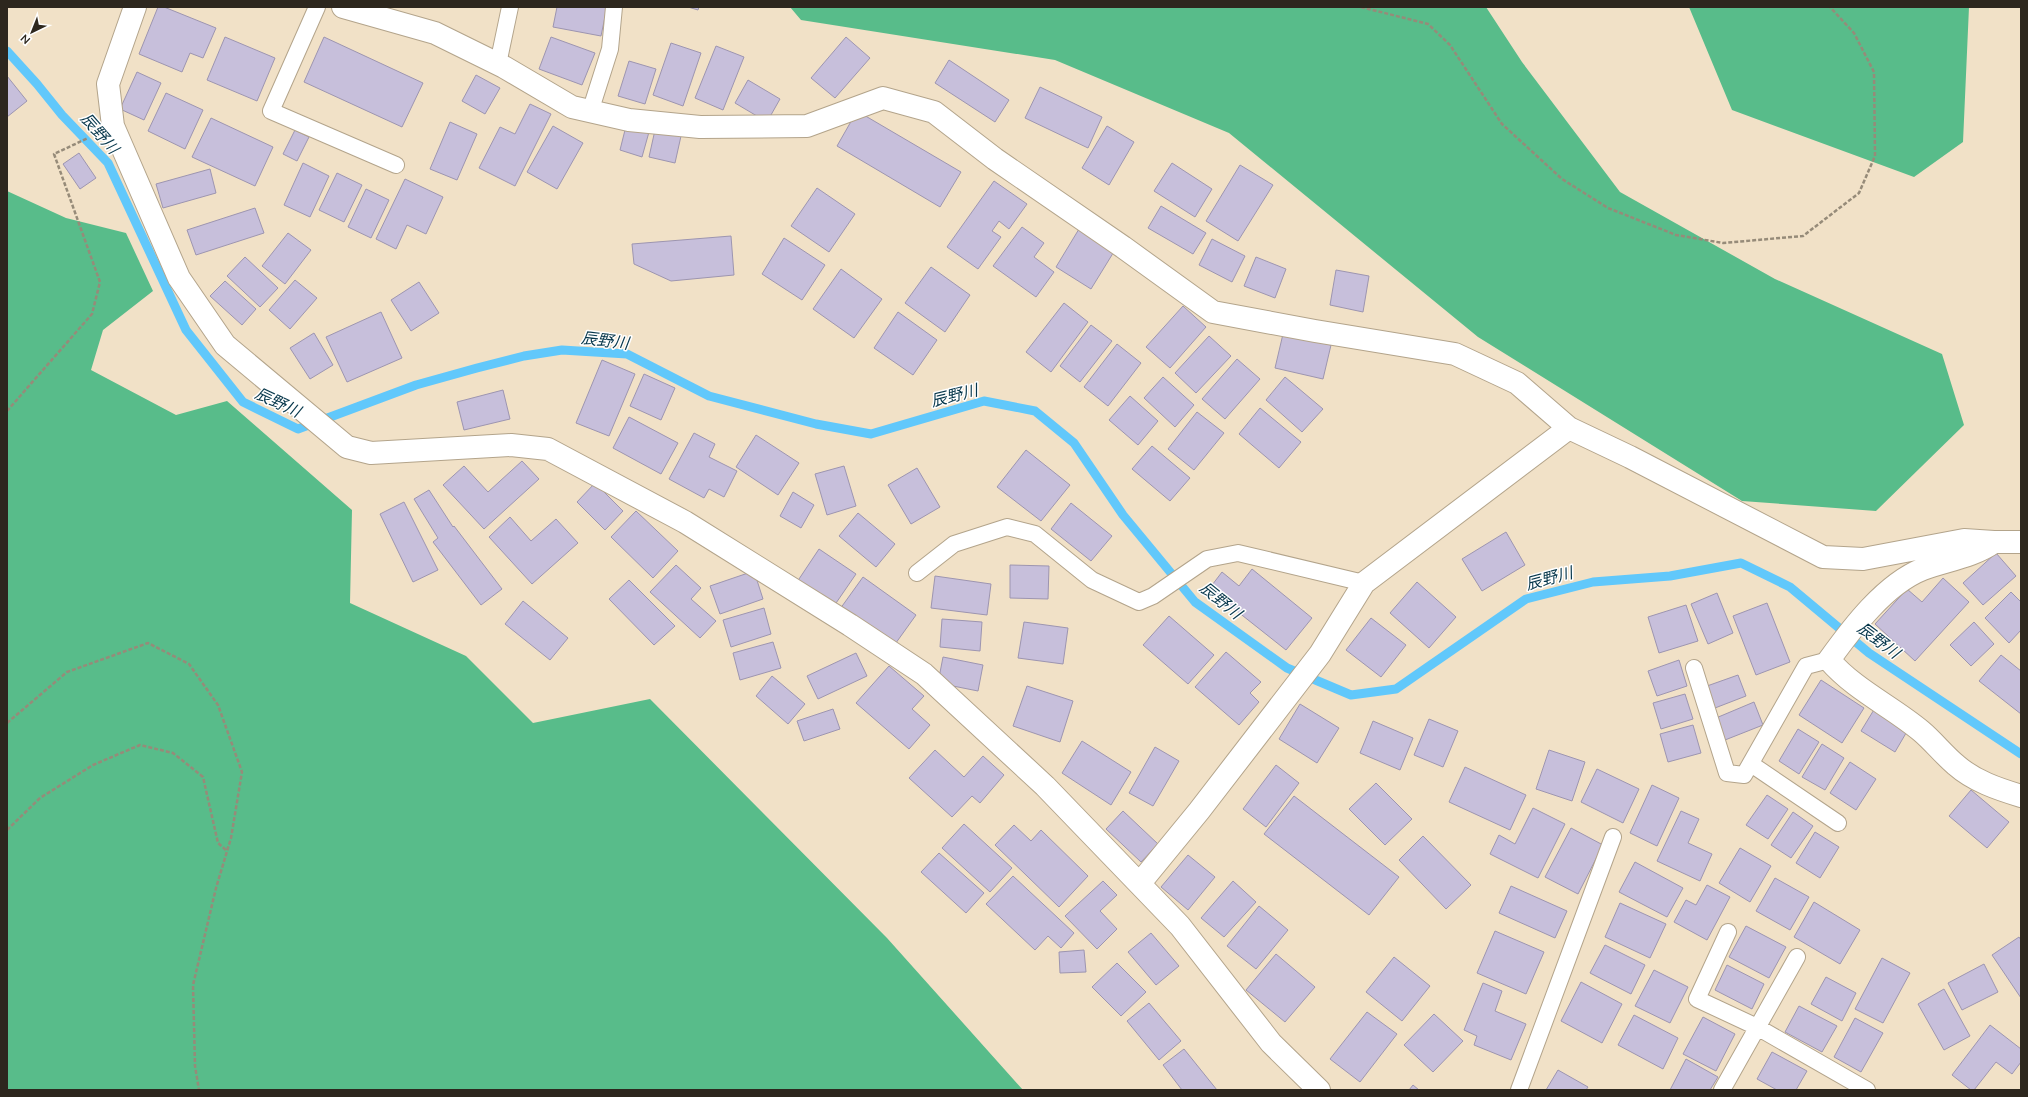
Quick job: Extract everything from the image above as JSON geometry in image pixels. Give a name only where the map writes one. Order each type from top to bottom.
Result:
[{"type":"street","points":[[135,7],[108,84],[113,126],[179,278],[225,345],[347,447],[370,453],[511,445],[548,448],[685,522],[850,625],[924,674],[1045,786],[1140,883],[1180,926],[1271,1043],[1319,1090]]},
{"type":"street","points":[[343,7],[435,33],[498,64],[572,107],[629,120],[700,127],[807,126],[883,98],[934,112],[995,159],[1123,246],[1213,312],[1315,331],[1455,354],[1517,382],[1569,428],[1630,457],[1823,557],[1863,559],[1964,540],[2021,542]]},
{"type":"street","points":[[1140,883],[1320,654],[1364,583],[1569,428]]},
{"type":"street","points":[[1994,542],[1982,550],[1922,570],[1894,586],[1857,623],[1829,660],[1838,671],[1921,731],[1957,766],[1992,787],[2021,796]]},
{"type":"lane","points":[[317,7],[271,111],[396,165]]},
{"type":"lane","points":[[498,64],[510,7]]},
{"type":"lane","points":[[590,112],[610,49],[614,7]]},
{"type":"lane","points":[[917,573],[954,544],[1007,527],[1035,534],[1092,580],[1139,602],[1153,596],[1207,559],[1238,553],[1364,583]]},
{"type":"lane","points":[[1694,668],[1726,773],[1744,775],[1806,666],[1829,660]]},
{"type":"lane","points":[[1750,764],[1838,823]]},
{"type":"lane","points":[[1518,1090],[1613,837]]},
{"type":"lane","points":[[1728,932],[1697,999],[1758,1027],[1867,1090]]},
{"type":"lane","points":[[1722,1090],[1797,957]]},
{"type":"path","points":[[1361,7],[1428,24],[1450,45],[1502,124],[1562,179],[1608,208],[1676,235],[1723,243],[1803,236],[1859,193],[1875,156],[1874,72],[1854,33],[1830,7]]},
{"type":"path","points":[[7,411],[92,314],[100,282],[54,154],[113,126]]},
{"type":"path","points":[[7,723],[67,672],[148,643],[189,664],[218,705],[242,772],[227,851],[216,888],[193,985],[195,1066],[199,1090]]},
{"type":"path","points":[[7,830],[40,798],[93,764],[140,745],[173,753],[203,778],[218,843],[227,851]]},
{"type":"green space","points":[[790,7],[1486,7],[1522,62],[1620,192],[1775,279],[1942,354],[1964,425],[1876,511],[1742,501],[1478,337],[1229,133],[1055,60],[801,20]]},
{"type":"green space","points":[[1689,7],[1969,7],[1963,142],[1914,177],[1732,110]]},
{"type":"green space","points":[[7,191],[66,218],[126,233],[153,291],[103,330],[91,370],[176,415],[227,401],[352,510],[350,603],[466,656],[533,723],[650,699],[887,938],[1023,1090],[7,1090]]},
{"type":"building","points":[[158,7],[164,7],[216,28],[203,58],[190,53],[182,72],[139,54]]},
{"type":"building","points":[[557,7],[607,7],[601,36],[553,27]]},
{"type":"building","points":[[688,7],[699,7],[698,10]]},
{"type":"building","points":[[225,37],[275,58],[257,101],[207,80]]},
{"type":"building","points":[[324,37],[423,83],[402,127],[304,82]]},
{"type":"building","points":[[551,37],[595,53],[582,85],[539,69]]},
{"type":"building","points":[[846,37],[870,58],[835,98],[811,78]]},
{"type":"building","points":[[671,43],[701,53],[683,106],[653,95]]},
{"type":"building","points":[[716,46],[744,57],[723,110],[695,98]]},
{"type":"building","points":[[949,60],[1009,100],[995,122],[935,83]]},
{"type":"building","points":[[629,61],[656,69],[645,104],[618,96]]},
{"type":"building","points":[[137,72],[161,83],[144,120],[120,109]]},
{"type":"building","points":[[476,75],[500,88],[485,114],[462,101]]},
{"type":"building","points":[[7,76],[27,101],[7,117]]},
{"type":"building","points":[[748,80],[780,99],[767,122],[735,103]]},
{"type":"building","points":[[1040,87],[1102,117],[1088,148],[1025,118]]},
{"type":"building","points":[[166,93],[203,110],[185,149],[148,131]]},
{"type":"building","points":[[530,104],[551,114],[515,186],[479,168],[500,127],[515,134]]},
{"type":"building","points":[[857,111],[961,172],[940,207],[837,146]]},
{"type":"building","points":[[211,118],[273,147],[255,186],[192,157]]},
{"type":"building","points":[[450,122],[477,134],[457,180],[430,169]]},
{"type":"building","points":[[553,126],[583,143],[557,189],[527,172]]},
{"type":"building","points":[[626,126],[649,132],[642,157],[620,150]]},
{"type":"building","points":[[1107,126],[1134,142],[1109,185],[1082,168]]},
{"type":"building","points":[[295,130],[309,137],[297,161],[283,154]]},
{"type":"building","points":[[655,130],[681,136],[675,163],[649,157]]},
{"type":"building","points":[[79,153],[96,178],[80,189],[63,164]]},
{"type":"building","points":[[303,163],[329,176],[310,217],[284,205]]},
{"type":"building","points":[[1172,163],[1212,189],[1195,217],[1154,191]]},
{"type":"building","points":[[1240,165],[1273,185],[1238,241],[1206,221]]},
{"type":"building","points":[[210,169],[216,193],[163,208],[156,184]]},
{"type":"building","points":[[337,173],[362,185],[344,222],[319,210]]},
{"type":"building","points":[[405,179],[443,197],[426,234],[407,225],[396,249],[376,239]]},
{"type":"building","points":[[994,181],[1027,204],[1009,229],[999,221],[992,231],[1001,237],[978,269],[947,247]]},
{"type":"building","points":[[817,188],[855,214],[829,252],[791,226]]},
{"type":"building","points":[[366,189],[389,200],[371,238],[348,227]]},
{"type":"building","points":[[1161,206],[1206,233],[1193,254],[1148,228]]},
{"type":"building","points":[[255,208],[264,233],[196,255],[187,230]]},
{"type":"building","points":[[1022,227],[1044,243],[1034,257],[1054,272],[1036,297],[993,266]]},
{"type":"building","points":[[1079,229],[1115,250],[1091,289],[1056,267]]},
{"type":"building","points":[[288,233],[311,250],[285,284],[262,266]]},
{"type":"building","points":[[731,236],[734,275],[671,281],[634,264],[632,244]]},
{"type":"building","points":[[784,238],[825,265],[802,300],[762,274]]},
{"type":"building","points":[[1212,239],[1245,256],[1232,282],[1199,265]]},
{"type":"building","points":[[245,257],[278,288],[260,307],[227,276]]},
{"type":"building","points":[[1256,257],[1286,269],[1275,298],[1244,286]]},
{"type":"building","points":[[931,267],[970,295],[945,332],[905,303]]},
{"type":"building","points":[[841,269],[882,299],[854,338],[813,309]]},
{"type":"building","points":[[1336,270],[1369,276],[1363,312],[1330,305]]},
{"type":"building","points":[[295,280],[317,298],[290,329],[269,310]]},
{"type":"building","points":[[225,281],[256,309],[242,325],[210,296]]},
{"type":"building","points":[[419,282],[439,313],[411,331],[391,300]]},
{"type":"building","points":[[1064,303],[1088,322],[1051,372],[1026,352]]},
{"type":"building","points":[[1183,306],[1206,327],[1170,368],[1146,347]]},
{"type":"building","points":[[381,312],[402,358],[347,382],[326,337]]},
{"type":"building","points":[[898,312],[937,340],[913,375],[874,348]]},
{"type":"building","points":[[1091,325],[1112,341],[1080,382],[1060,366]]},
{"type":"building","points":[[314,333],[333,365],[310,379],[290,348]]},
{"type":"building","points":[[1283,334],[1331,345],[1323,379],[1275,368]]},
{"type":"building","points":[[1209,336],[1231,356],[1196,393],[1175,373]]},
{"type":"building","points":[[1117,344],[1141,363],[1108,406],[1084,387]]},
{"type":"building","points":[[1237,359],[1260,379],[1225,419],[1202,399]]},
{"type":"building","points":[[602,360],[635,374],[609,436],[576,423]]},
{"type":"building","points":[[644,374],[675,388],[661,420],[630,406]]},
{"type":"building","points":[[1163,377],[1194,405],[1175,427],[1144,398]]},
{"type":"building","points":[[1285,377],[1323,409],[1302,432],[1266,400]]},
{"type":"building","points":[[503,390],[510,419],[464,430],[457,402]]},
{"type":"building","points":[[1130,396],[1158,421],[1138,445],[1109,420]]},
{"type":"building","points":[[1260,408],[1301,442],[1279,468],[1239,434]]},
{"type":"building","points":[[1197,412],[1224,433],[1194,470],[1168,449]]},
{"type":"building","points":[[629,417],[678,443],[661,474],[613,448]]},
{"type":"building","points":[[694,433],[715,444],[709,457],[737,471],[724,497],[709,489],[704,498],[669,479]]},
{"type":"building","points":[[756,435],[799,463],[778,495],[736,467]]},
{"type":"building","points":[[1152,446],[1190,478],[1170,501],[1132,469]]},
{"type":"building","points":[[1026,450],[1070,485],[1041,521],[997,487]]},
{"type":"building","points":[[522,461],[539,479],[484,529],[443,485],[464,466],[488,492]]},
{"type":"building","points":[[844,466],[856,506],[827,515],[815,474]]},
{"type":"building","points":[[917,468],[940,507],[911,524],[888,485]]},
{"type":"building","points":[[595,483],[623,511],[605,530],[577,502]]},
{"type":"building","points":[[429,490],[453,527],[454,526],[502,589],[481,605],[433,542],[438,538],[414,499]]},
{"type":"building","points":[[793,492],[814,505],[801,528],[780,516]]},
{"type":"building","points":[[404,502],[438,570],[413,582],[380,514]]},
{"type":"building","points":[[1071,503],[1112,536],[1091,561],[1051,529]]},
{"type":"building","points":[[636,511],[678,551],[653,578],[611,537]]},
{"type":"building","points":[[858,513],[895,544],[876,567],[839,536]]},
{"type":"building","points":[[510,517],[531,541],[556,519],[578,543],[532,584],[489,537]]},
{"type":"building","points":[[1506,532],[1525,565],[1482,591],[1462,559]]},
{"type":"building","points":[[819,549],[856,574],[834,606],[797,582]]},
{"type":"building","points":[[1996,553],[2016,576],[1983,605],[1963,583]]},
{"type":"building","points":[[676,565],[701,588],[691,599],[716,621],[700,638],[650,592]]},
{"type":"building","points":[[1010,565],[1049,566],[1048,599],[1010,598]]},
{"type":"building","points":[[1252,569],[1312,618],[1286,650],[1209,589],[1222,572],[1239,586]]},
{"type":"building","points":[[754,571],[763,599],[720,614],[710,586]]},
{"type":"building","points":[[935,576],[991,584],[987,615],[931,608]]},
{"type":"building","points":[[863,577],[916,615],[893,647],[840,609]]},
{"type":"building","points":[[1943,578],[1969,602],[1915,661],[1875,624],[1907,589],[1922,602]]},
{"type":"building","points":[[629,580],[675,626],[654,645],[609,599]]},
{"type":"building","points":[[1417,582],[1456,617],[1429,648],[1390,613]]},
{"type":"building","points":[[2011,592],[2021,602],[2021,630],[2009,643],[1985,618]]},
{"type":"building","points":[[1717,593],[1733,633],[1708,644],[1691,604]]},
{"type":"building","points":[[523,601],[568,638],[550,660],[505,624]]},
{"type":"building","points":[[1767,603],[1790,662],[1756,675],[1733,616]]},
{"type":"building","points":[[1686,605],[1698,641],[1659,653],[1648,617]]},
{"type":"building","points":[[764,608],[771,634],[731,647],[723,620]]},
{"type":"building","points":[[1169,616],[1214,655],[1188,684],[1143,645]]},
{"type":"building","points":[[1371,618],[1406,645],[1381,677],[1346,650]]},
{"type":"building","points":[[942,619],[982,622],[980,651],[940,647]]},
{"type":"building","points":[[1024,622],[1068,628],[1063,664],[1018,658]]},
{"type":"building","points":[[1974,622],[1994,644],[1971,666],[1950,645]]},
{"type":"building","points":[[773,642],[781,668],[740,680],[733,653]]},
{"type":"building","points":[[1226,652],[1261,682],[1250,693],[1259,702],[1239,725],[1195,687]]},
{"type":"building","points":[[856,653],[867,676],[818,699],[807,676]]},
{"type":"building","points":[[2001,655],[2021,671],[2021,714],[1979,681]]},
{"type":"building","points":[[943,657],[983,665],[978,691],[938,683]]},
{"type":"building","points":[[1679,660],[1687,686],[1657,696],[1648,671]]},
{"type":"building","points":[[889,666],[924,696],[912,709],[930,725],[909,749],[856,703]]},
{"type":"building","points":[[1738,675],[1746,696],[1715,708],[1707,686]]},
{"type":"building","points":[[772,676],[805,704],[788,724],[756,696]]},
{"type":"building","points":[[1821,680],[1864,708],[1842,743],[1799,715]]},
{"type":"building","points":[[1027,686],[1073,701],[1060,742],[1013,726]]},
{"type":"building","points":[[1685,694],[1693,719],[1661,729],[1653,703]]},
{"type":"building","points":[[1754,702],[1763,725],[1725,740],[1716,718]]},
{"type":"building","points":[[1300,704],[1339,728],[1317,763],[1279,739]]},
{"type":"building","points":[[1875,708],[1909,728],[1895,752],[1861,731]]},
{"type":"building","points":[[833,709],[840,729],[804,741],[797,721]]},
{"type":"building","points":[[1429,719],[1458,731],[1443,767],[1414,755]]},
{"type":"building","points":[[1373,721],[1413,738],[1400,770],[1360,753]]},
{"type":"building","points":[[1693,725],[1701,753],[1668,762],[1660,734]]},
{"type":"building","points":[[1798,729],[1819,742],[1799,774],[1779,761]]},
{"type":"building","points":[[1082,741],[1131,772],[1111,805],[1062,773]]},
{"type":"building","points":[[1822,744],[1844,758],[1825,790],[1802,777]]},
{"type":"building","points":[[1155,747],[1179,761],[1153,806],[1129,793]]},
{"type":"building","points":[[935,750],[964,777],[983,756],[1004,775],[980,803],[972,796],[952,817],[909,778]]},
{"type":"building","points":[[1549,750],[1585,762],[1572,801],[1536,789]]},
{"type":"building","points":[[1850,762],[1876,779],[1856,810],[1830,793]]},
{"type":"building","points":[[1276,765],[1299,783],[1266,827],[1243,809]]},
{"type":"building","points":[[1465,767],[1526,795],[1510,830],[1449,802]]},
{"type":"building","points":[[1597,769],[1639,789],[1623,823],[1581,802]]},
{"type":"building","points":[[1376,783],[1412,819],[1385,845],[1349,809]]},
{"type":"building","points":[[1652,785],[1679,798],[1657,846],[1630,833]]},
{"type":"building","points":[[1971,790],[2009,822],[1987,848],[1949,816]]},
{"type":"building","points":[[1767,795],[1788,809],[1768,839],[1746,825]]},
{"type":"building","points":[[1294,796],[1399,877],[1369,915],[1264,834]]},
{"type":"building","points":[[1533,808],[1565,824],[1538,878],[1490,854],[1499,835],[1515,844]]},
{"type":"building","points":[[1123,811],[1158,844],[1141,862],[1106,829]]},
{"type":"building","points":[[1681,811],[1699,819],[1688,843],[1712,854],[1700,881],[1657,861]]},
{"type":"building","points":[[1793,812],[1813,826],[1791,858],[1771,845]]},
{"type":"building","points":[[964,824],[1012,868],[990,892],[942,848]]},
{"type":"building","points":[[1014,825],[1031,841],[1041,830],[1088,876],[1059,907],[995,845]]},
{"type":"building","points":[[1571,828],[1603,845],[1578,894],[1545,877]]},
{"type":"building","points":[[1815,832],[1839,847],[1820,878],[1796,863]]},
{"type":"building","points":[[1423,836],[1471,885],[1446,909],[1399,860]]},
{"type":"building","points":[[1740,848],[1771,866],[1750,902],[1719,883]]},
{"type":"building","points":[[939,853],[984,893],[966,913],[921,872]]},
{"type":"building","points":[[1188,855],[1215,877],[1188,910],[1161,887]]},
{"type":"building","points":[[1635,862],[1683,888],[1667,917],[1619,892]]},
{"type":"building","points":[[1013,876],[1074,933],[1061,948],[1048,936],[1035,950],[986,904]]},
{"type":"building","points":[[1775,878],[1809,897],[1790,930],[1756,911]]},
{"type":"building","points":[[1103,881],[1117,895],[1100,911],[1117,929],[1097,949],[1065,916]]},
{"type":"building","points":[[1233,881],[1256,902],[1224,937],[1201,918]]},
{"type":"building","points":[[1707,885],[1730,897],[1707,940],[1674,922],[1686,900],[1696,905]]},
{"type":"building","points":[[1511,886],[1567,911],[1555,938],[1499,913]]},
{"type":"building","points":[[1814,902],[1860,930],[1840,964],[1794,937]]},
{"type":"building","points":[[1620,903],[1666,924],[1650,958],[1605,937]]},
{"type":"building","points":[[1259,906],[1288,930],[1256,969],[1227,946]]},
{"type":"building","points":[[1746,926],[1786,947],[1769,978],[1729,957]]},
{"type":"building","points":[[1495,931],[1544,952],[1526,994],[1477,973]]},
{"type":"building","points":[[1151,933],[1179,966],[1156,985],[1128,952]]},
{"type":"building","points":[[2019,937],[2021,940],[2021,998],[1992,955]]},
{"type":"building","points":[[1605,945],[1645,965],[1631,994],[1590,973]]},
{"type":"building","points":[[1084,950],[1086,972],[1060,973],[1059,952]]},
{"type":"building","points":[[1276,954],[1315,987],[1285,1022],[1246,990]]},
{"type":"building","points":[[1394,957],[1430,986],[1402,1021],[1366,992]]},
{"type":"building","points":[[1882,958],[1910,973],[1883,1023],[1855,1009]]},
{"type":"building","points":[[1117,963],[1146,992],[1121,1016],[1092,987]]},
{"type":"building","points":[[1984,964],[1998,992],[1962,1010],[1948,983]]},
{"type":"building","points":[[1727,965],[1764,984],[1752,1009],[1715,990]]},
{"type":"building","points":[[1654,970],[1688,987],[1670,1023],[1635,1006]]},
{"type":"building","points":[[1826,977],[1856,993],[1842,1021],[1811,1004]]},
{"type":"building","points":[[1581,982],[1622,1004],[1602,1043],[1561,1021]]},
{"type":"building","points":[[1483,983],[1502,991],[1495,1011],[1526,1024],[1511,1060],[1474,1045],[1477,1036],[1464,1030]]},
{"type":"building","points":[[1944,989],[1970,1036],[1944,1050],[1918,1004]]},
{"type":"building","points":[[1149,1003],[1181,1041],[1159,1060],[1127,1021]]},
{"type":"building","points":[[1799,1006],[1837,1026],[1822,1052],[1785,1032]]},
{"type":"building","points":[[1367,1012],[1397,1034],[1360,1082],[1330,1059]]},
{"type":"building","points":[[1434,1014],[1463,1041],[1433,1072],[1404,1045]]},
{"type":"building","points":[[1634,1015],[1678,1038],[1663,1069],[1618,1045]]},
{"type":"building","points":[[1703,1017],[1735,1034],[1716,1071],[1683,1054]]},
{"type":"building","points":[[1855,1018],[1883,1033],[1861,1072],[1834,1057]]},
{"type":"building","points":[[1990,1025],[2021,1049],[2021,1062],[2012,1074],[1996,1062],[1974,1090],[1971,1090],[1952,1075]]},
{"type":"building","points":[[1184,1049],[1217,1090],[1182,1090],[1163,1065]]},
{"type":"building","points":[[1772,1052],[1807,1071],[1796,1090],[1777,1090],[1757,1079]]},
{"type":"building","points":[[1686,1059],[1718,1077],[1710,1090],[1670,1090]]},
{"type":"building","points":[[1558,1070],[1588,1087],[1586,1090],[1546,1090]]},
{"type":"building","points":[[1413,1085],[1419,1090],[1409,1090]]},
{"type":"waterway","name":"辰野川","points":[[7,51],[37,84],[62,115],[108,163],[186,330],[243,402],[298,429],[416,385],[524,356],[562,350],[627,354],[709,396],[816,424],[871,434],[984,401],[1035,411],[1074,443],[1123,515],[1195,602],[1287,668],[1351,695],[1396,689],[1526,599],[1593,582],[1670,576],[1741,563],[1790,587],[1869,653],[2021,754]]}]
